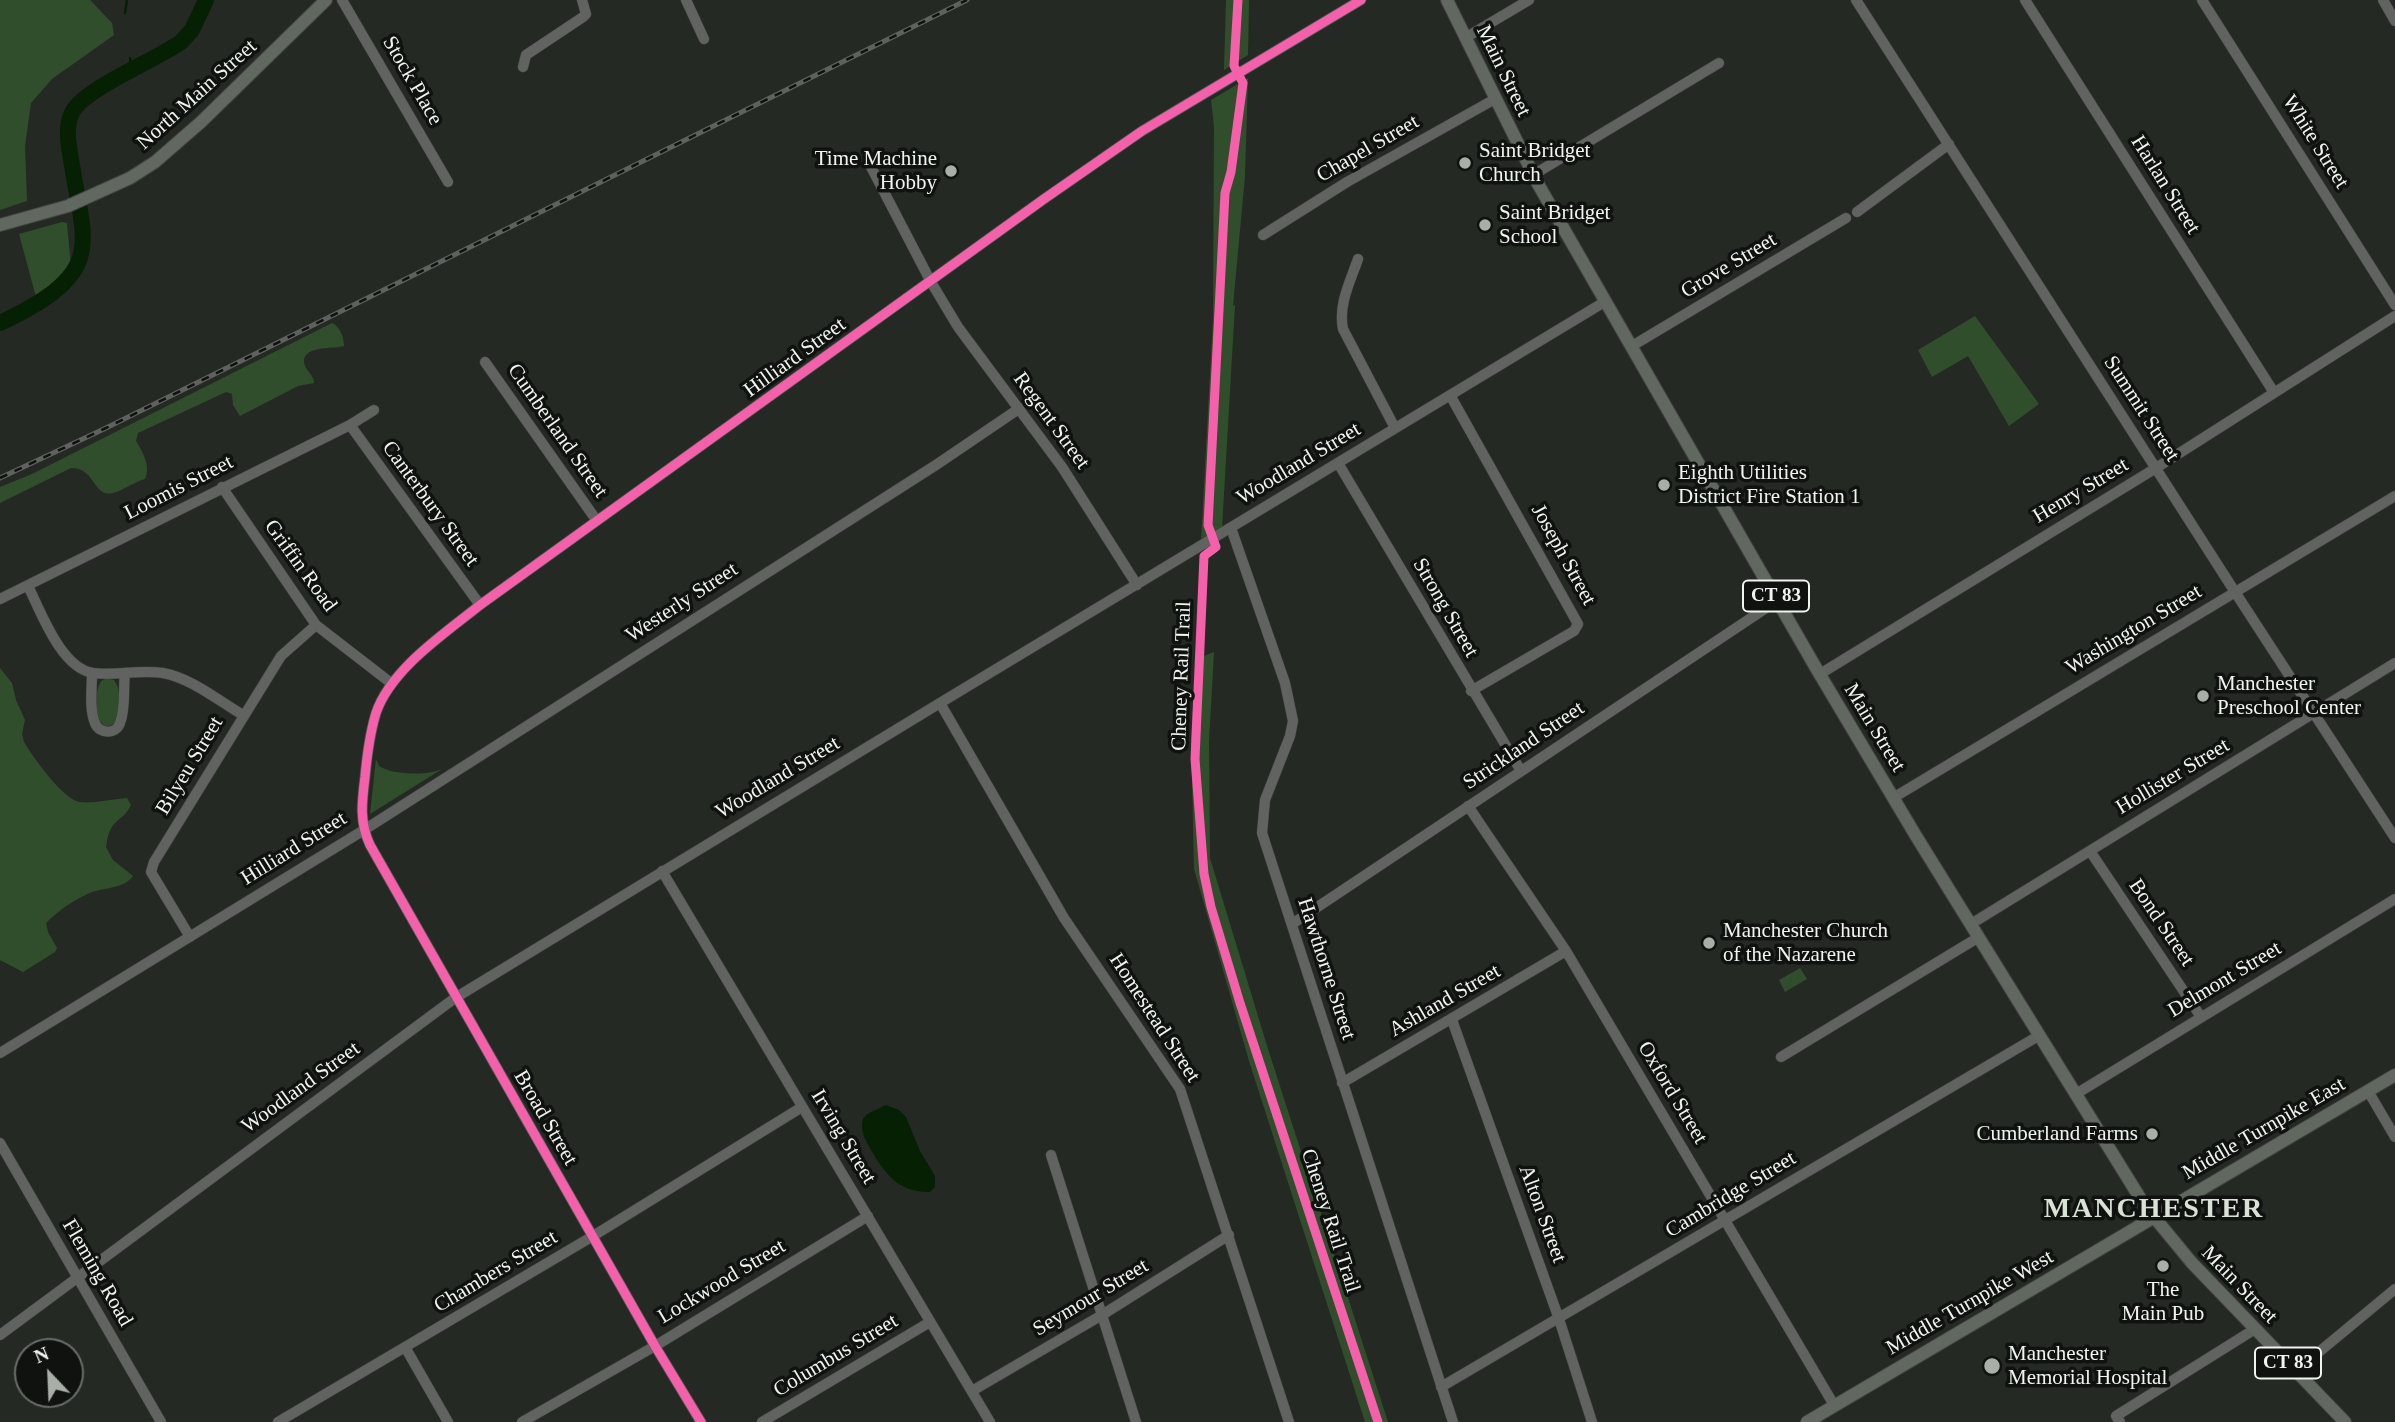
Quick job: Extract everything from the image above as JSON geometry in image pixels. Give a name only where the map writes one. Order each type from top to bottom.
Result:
[{"type":"main road","name":"North Main Street","points":[[0,225],[68,206],[130,178],[177,143],[327,0]]},
{"type":"main road","name":"Main Street","points":[[1447,0],[1533,175],[1820,674],[1970,924],[2152,1217],[2178,1249],[2345,1422]]},
{"type":"main road","name":"Middle Turnpike East","points":[[2152,1217],[2395,1075]]},
{"type":"main road","name":"Middle Turnpike West","points":[[1807,1422],[2152,1217]]},
{"type":"street","name":"Stock Place","points":[[342,0],[448,182]]},
{"type":"street","points":[[523,67],[526,55],[583,18],[586,13],[582,0]]},
{"type":"street","points":[[686,0],[704,39]]},
{"type":"street","name":"Hilliard Street","points":[[0,1053],[364,830],[361,813],[370,738],[377,711],[391,683],[434,642],[480,605],[1142,131],[1361,0]]},
{"type":"street","points":[[1465,38],[1529,0]]},
{"type":"street","name":"Summit Street","points":[[1856,0],[2395,838]]},
{"type":"street","name":"Harlan Street","points":[[2025,0],[2273,391]]},
{"type":"street","name":"White Street","points":[[2202,0],[2395,305]]},
{"type":"street","points":[[2383,0],[2395,20]]},
{"type":"street","points":[[1533,175],[1719,63]]},
{"type":"street","name":"Chapel Street","points":[[1263,235],[1347,182],[1495,99]]},
{"type":"street","points":[[1857,212],[1949,144]]},
{"type":"street","name":"Regent Street","points":[[869,163],[931,282],[958,327],[1062,467],[1136,585]]},
{"type":"street","name":"Grove Street","points":[[1632,346],[1846,218]]},
{"type":"street","points":[[1358,260],[1343,301],[1343,329],[1395,428]]},
{"type":"street","name":"Woodland Street","points":[[0,1335],[455,998],[1606,301]]},
{"type":"street","name":"Henry Street","points":[[1820,674],[2156,468],[2273,391],[2395,316]]},
{"type":"street","name":"Cumberland Street","points":[[485,362],[597,521]]},
{"type":"street","name":"Joseph Street","points":[[1450,395],[1578,624],[1574,631],[1471,691]]},
{"type":"street","name":"Westerly Street","points":[[364,830],[936,465],[1020,408]]},
{"type":"street","name":"Loomis Street","points":[[0,599],[350,425],[374,410]]},
{"type":"street","name":"Canterbury Street","points":[[350,425],[480,605]]},
{"type":"street","name":"Strong Street","points":[[1338,463],[1471,691],[1521,771]]},
{"type":"street","name":"Griffin Road","points":[[222,487],[316,625],[391,683]]},
{"type":"street","name":"Washington Street","points":[[1893,798],[2395,496]]},
{"type":"street","name":"Hawthorne Street","points":[[1231,528],[1291,706],[1293,721],[1290,736],[1265,800],[1262,816],[1265,844],[1453,1422]]},
{"type":"street","points":[[28,586],[67,658],[79,668],[92,673],[161,673],[178,677],[243,715]]},
{"type":"street","name":"Strickland Street","points":[[1292,924],[1778,600]]},
{"type":"street","name":"Bilyeu Street","points":[[190,937],[151,872],[154,862],[281,656],[316,625]]},
{"type":"street","name":"Hollister Street","points":[[1970,924],[2395,663]]},
{"type":"street","points":[[92,673],[95,725],[101,731],[109,732],[118,727],[121,720],[124,673]]},
{"type":"street","name":"Homestead Street","points":[[940,703],[1063,918],[1180,1089],[1289,1422]]},
{"type":"street","name":"Oxford Street","points":[[1468,806],[1566,951],[1835,1405]]},
{"type":"street","name":"Broad Street","points":[[364,830],[380,865],[455,998],[654,1346],[701,1422]]},
{"type":"street","name":"Bond Street","points":[[2090,851],[2201,1017]]},
{"type":"street","name":"Irving Street","points":[[662,871],[990,1422]]},
{"type":"street","name":"Delmont Street","points":[[2076,1094],[2395,899]]},
{"type":"street","points":[[1781,1058],[1979,937]]},
{"type":"street","name":"Ashland Street","points":[[1342,1083],[1566,951]]},
{"type":"street","name":"Alton Street","points":[[1452,1020],[1559,1319],[1592,1422]]},
{"type":"street","name":"Cambridge Street","points":[[1441,1387],[2039,1035]]},
{"type":"street","points":[[2368,1091],[2395,1137]]},
{"type":"street","name":"Chambers Street","points":[[278,1422],[593,1236],[802,1107]]},
{"type":"street","name":"Fleming Road","points":[[0,1143],[161,1422]]},
{"type":"street","points":[[1051,1154],[1136,1422]]},
{"type":"street","name":"Lockwood Street","points":[[522,1422],[654,1346],[868,1216]]},
{"type":"street","name":"Seymour Street","points":[[972,1391],[1229,1236]]},
{"type":"street","points":[[2296,1371],[2395,1289]]},
{"type":"street","name":"Columbus Street","points":[[762,1422],[930,1322]]},
{"type":"street","points":[[2118,1419],[2255,1329]]},
{"type":"street","points":[[405,1348],[448,1422]]},
{"type":"shaded area","points":[[0,0],[90,0],[112,23],[114,35],[52,79],[31,103],[25,146],[27,201],[0,210]]},
{"type":"shaded area","points":[[1226,0],[1249,0],[1248,55],[1224,70]]},
{"type":"shaded area","points":[[1248,78],[1245,176],[1233,306],[1235,305],[1222,528],[1201,541],[1213,319],[1214,127],[1211,100]]},
{"type":"shaded area","points":[[67,223],[71,267],[36,297],[19,234]]},
{"type":"shaded area","points":[[1975,316],[2039,404],[2009,426],[1968,356],[1932,377],[1918,350]]},
{"type":"shaded area","points":[[332,323],[341,333],[344,346],[314,350],[305,357],[305,365],[314,383],[298,386],[240,416],[233,405],[232,394],[226,392],[138,433],[136,441],[147,465],[145,479],[117,492],[106,493],[85,473],[71,468],[0,503],[0,487],[32,474]]},
{"type":"shaded area","points":[[1214,652],[1209,741],[1210,858],[1268,1049],[1388,1422],[1365,1422],[1249,1061],[1194,869],[1191,739],[1196,659]]},
{"type":"shaded area","points":[[0,668],[12,683],[25,720],[22,734],[24,742],[64,793],[79,802],[127,798],[131,805],[110,830],[106,847],[113,860],[133,876],[120,885],[79,898],[51,918],[46,923],[57,948],[55,952],[23,972],[0,960]]},
{"type":"shaded area","points":[[107,678],[117,684],[119,701],[115,723],[107,727],[99,719],[96,699],[101,681]]},
{"type":"shaded area","points":[[376,759],[379,766],[401,773],[419,774],[442,769],[370,814]]},
{"type":"shaded area","points":[[1800,968],[1807,979],[1785,992],[1779,980]]},
{"type":"shaded area","points":[[886,1105],[899,1110],[906,1117],[920,1151],[935,1176],[935,1187],[930,1192],[909,1189],[894,1180],[882,1167],[867,1142],[863,1132],[863,1119],[867,1114]]},
{"type":"waterway","points":[[125,13],[127,0]]},
{"type":"waterway","points":[[0,323],[37,304],[61,286],[76,268],[82,249],[82,228],[68,138],[69,120],[73,111],[80,102],[106,84],[181,42],[192,30],[206,0]]},
{"type":"waterway","points":[[130,58],[132,71]]},
{"type":"railway","points":[[0,478],[106,428],[967,0]]},
{"type":"cycle path","name":"Cheney Rail Trail","points":[[1238,0],[1234,66],[1243,83],[1231,172],[1225,193],[1208,525],[1216,547],[1204,556],[1195,759],[1204,874],[1211,907],[1240,1003],[1378,1422]]},
{"type":"cycle path","points":[[701,1422],[370,845],[363,820],[363,795],[372,728],[383,697],[420,653],[480,605],[1044,199],[1142,131],[1361,0]]},
{"type":"place","name":"Saint Bridget Church","points":[[1465,163]]},
{"type":"place","name":"Time Machine Hobby","points":[[951,171]]},
{"type":"place","name":"Saint Bridget School","points":[[1485,225]]},
{"type":"place","name":"Eighth Utilities District Fire Station 1","points":[[1664,485]]},
{"type":"place","name":"Manchester Preschool Center","points":[[2203,696]]},
{"type":"place","name":"Manchester Church of the Nazarene","points":[[1709,943]]},
{"type":"place","name":"Cumberland Farms","points":[[2152,1134]]},
{"type":"place","name":"The Main Pub","points":[[2163,1266]]},
{"type":"place","name":"Manchester Memorial Hospital","points":[[1992,1366]]},
{"type":"district","name":"MANCHESTER","points":[[2154,1210]]}]
